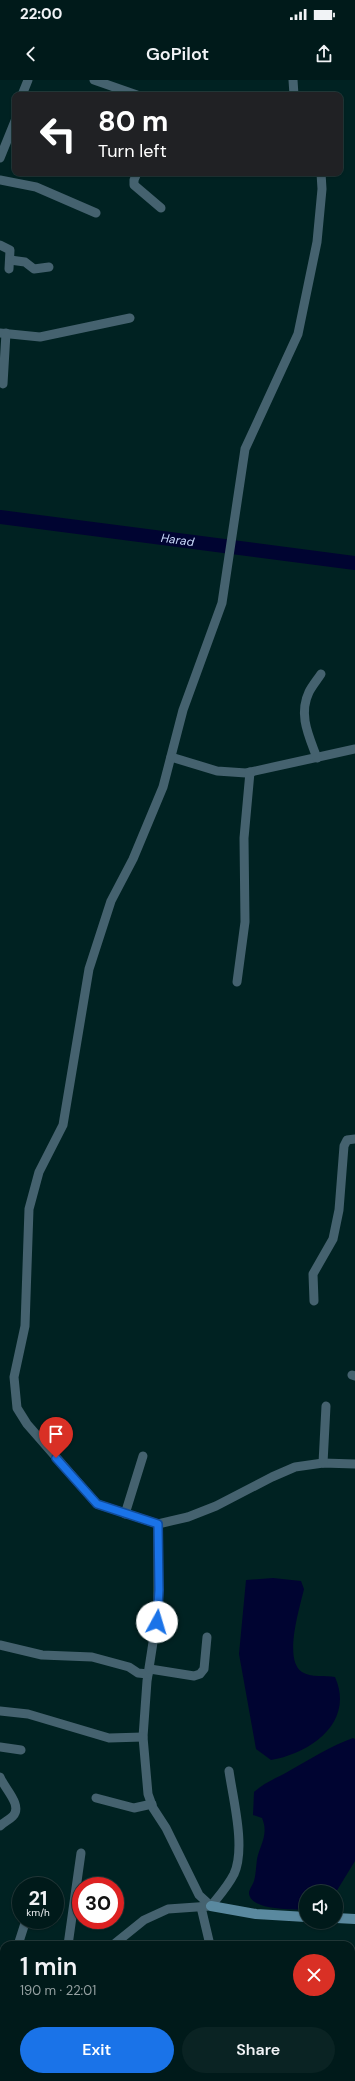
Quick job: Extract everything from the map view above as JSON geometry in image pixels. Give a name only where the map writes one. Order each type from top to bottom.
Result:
[{"type":"street","points":[[23,92],[28,80]]},
{"type":"street","points":[[94,80],[128,92]]},
{"type":"street","points":[[293,80],[294,92]]},
{"type":"street","points":[[0,158],[12,128]]},
{"type":"street","points":[[136,176],[134,185],[160,208]]},
{"type":"street","points":[[321,176],[322,189],[317,242],[298,334],[245,449],[222,603],[183,710],[163,787],[134,859],[111,901],[90,969],[63,1125],[39,1172],[29,1209],[25,1326],[14,1377],[18,1408],[27,1424],[97,1504],[158,1524],[188,1517],[216,1506],[272,1476],[295,1468],[323,1463],[355,1464]]},
{"type":"street","points":[[0,180],[36,187],[96,213]]},
{"type":"street","points":[[0,246],[10,250],[9,265],[25,262],[34,269],[49,267]]},
{"type":"street","points":[[3,384],[3,333],[40,337],[130,318]]},
{"type":"street","points":[[317,758],[306,729],[304,717],[305,706],[310,692],[321,674]]},
{"type":"street","points":[[171,758],[217,771],[250,772],[355,749]]},
{"type":"street","points":[[237,982],[245,922],[244,838],[250,772]]},
{"type":"street","points":[[314,1301],[313,1274],[333,1239],[339,1210],[344,1146],[347,1140],[355,1138]]},
{"type":"street","points":[[323,1463],[326,1406]]},
{"type":"street","points":[[125,1514],[143,1456]]},
{"type":"street","points":[[158,1524],[158,1610],[149,1671],[143,1737],[148,1794],[206,1907],[210,1941]]},
{"type":"street","points":[[0,1645],[42,1655],[92,1656],[129,1667],[138,1673],[149,1671],[194,1676],[200,1674],[204,1670],[207,1637]]},
{"type":"street","points":[[0,1711],[28,1714],[109,1738],[143,1737]]},
{"type":"street","points":[[0,1747],[22,1750]]},
{"type":"street","points":[[206,1907],[226,1888],[238,1862],[237,1829],[229,1771]]},
{"type":"street","points":[[0,1777],[15,1805],[15,1812],[10,1819],[0,1826]]},
{"type":"street","points":[[96,1798],[134,1808],[152,1804]]},
{"type":"street","points":[[69,1941],[81,1853]]},
{"type":"street","points":[[118,1941],[151,1916],[168,1909],[206,1907],[256,1914],[299,1917]]},
{"type":"street","points":[[343,1918],[355,1919]]},
{"type":"street","points":[[19,1941],[23,1929]]},
{"type":"water","points":[[273,1578],[301,1581],[304,1589],[294,1633],[293,1645],[296,1666],[306,1674],[335,1677],[340,1693],[339,1708],[334,1721],[326,1733],[314,1743],[301,1750],[271,1760],[256,1749],[239,1654],[246,1580]]},
{"type":"water","points":[[353,1738],[355,1739],[355,1861],[340,1885],[299,1885],[299,1910],[273,1908],[256,1903],[251,1898],[249,1892],[254,1881],[257,1859],[265,1829],[262,1818],[253,1815],[254,1792],[267,1783],[337,1745]]},
{"type":"waterway","name":"Harad","points":[[0,517],[355,563]]},
{"type":"route","points":[[56,1458],[97,1504],[138,1519],[158,1524],[160,1560],[157,1622]]}]
